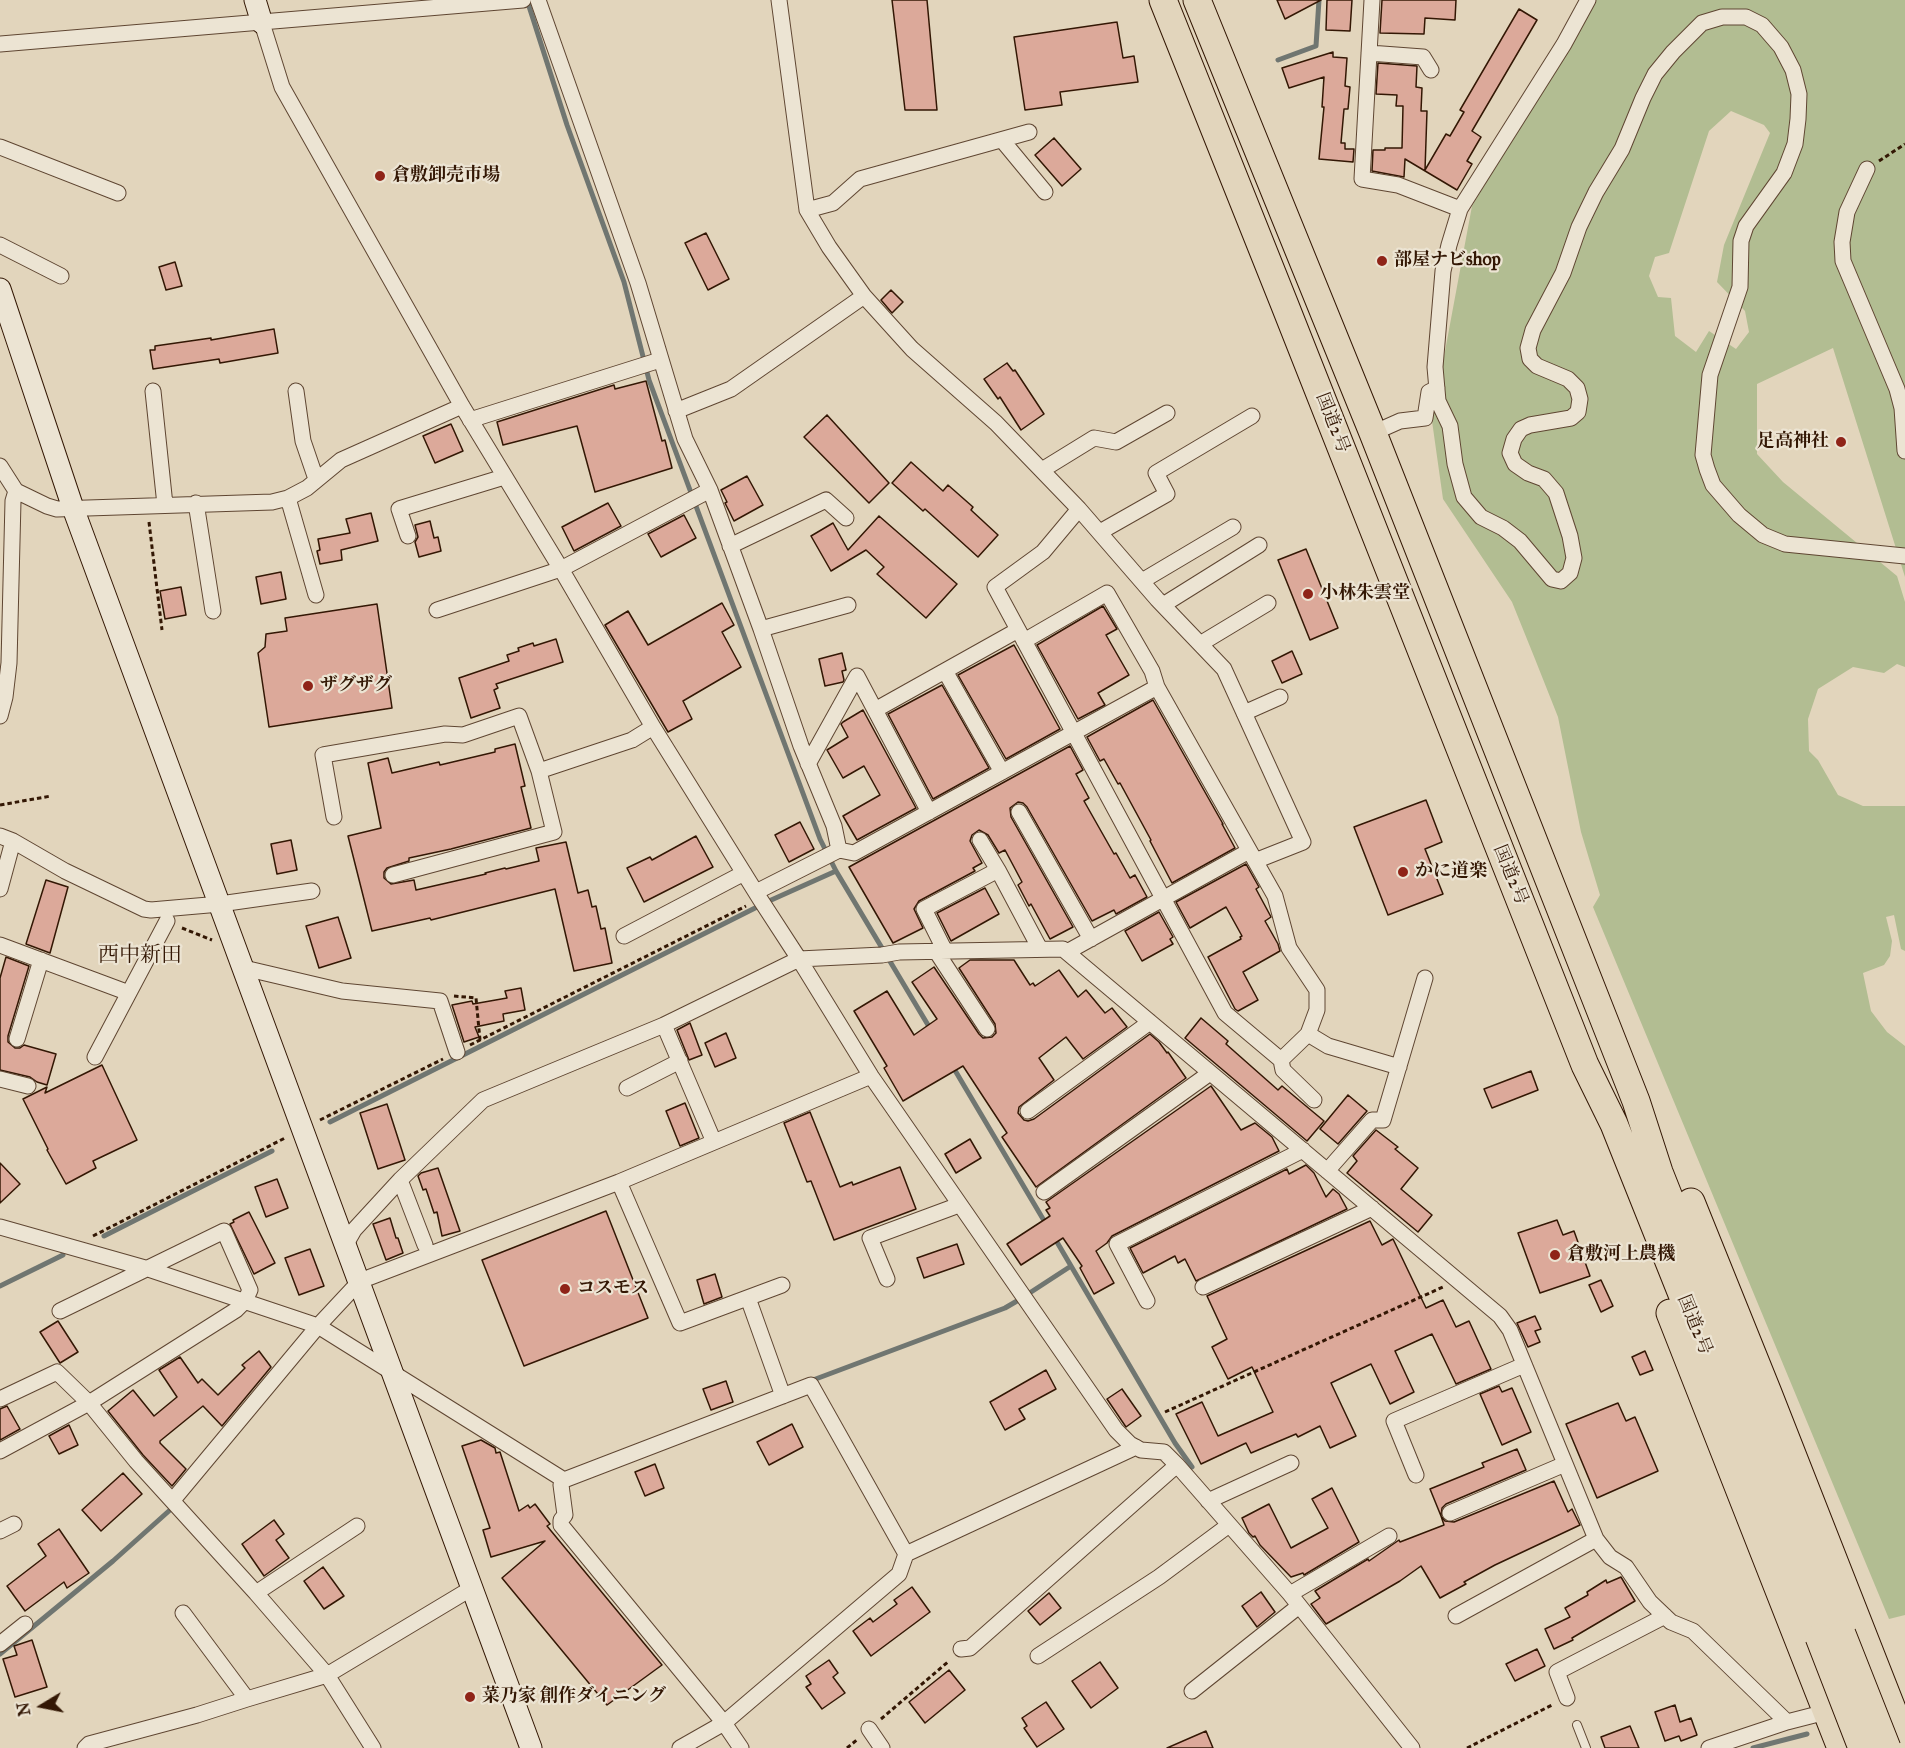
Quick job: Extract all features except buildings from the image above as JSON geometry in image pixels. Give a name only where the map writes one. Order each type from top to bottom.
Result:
[{"type":"highway","points":[[1146,0],[1214,156],[1284,303]]},
{"type":"highway","name":"国道2号","points":[[1163,0],[1585,1065],[1614,1124],[1830,1635],[1887,1748]]},
{"type":"highway","name":"国道2号","points":[[1197,0],[1372,433],[1636,1101],[1663,1183],[1830,1635],[1862,1748]]},
{"type":"highway","points":[[1216,0],[1231,41],[1232,87]]},
{"type":"highway","points":[[1585,1065],[1603,1137],[1688,1362],[1841,1748]]},
{"type":"highway","points":[[1636,1101],[1674,1161],[1768,1394],[1896,1695],[1905,1743]]},
{"type":"street","points":[[255,0],[282,87],[470,420],[561,569],[653,727],[870,1076],[1116,1430],[1130,1444],[1141,1450],[1164,1452],[1177,1465],[1294,1600],[1412,1748]]},
{"type":"street","points":[[0,44],[523,0]]},
{"type":"street","points":[[538,0],[638,283],[685,439],[710,490],[808,764],[834,826],[839,850]]},
{"type":"street","points":[[779,0],[807,210],[829,247],[864,296],[912,349],[996,423],[1042,470],[1079,508],[1163,605],[1224,669],[1303,842],[1252,856],[1164,899],[1067,952]]},
{"type":"street","points":[[1372,0],[1362,178],[1398,185],[1460,208]]},
{"type":"street","points":[[1588,0],[1564,44],[1460,208],[1449,245],[1443,271],[1435,367],[1438,401],[1450,426],[1455,464],[1464,497],[1480,517],[1503,528],[1520,541],[1552,579],[1561,581],[1570,573],[1574,558],[1570,536],[1556,493],[1544,479],[1528,473],[1515,464],[1510,453],[1514,439],[1521,429],[1530,425],[1571,418],[1578,412],[1580,399],[1577,388],[1568,379],[1537,366],[1530,359],[1528,348],[1533,330],[1563,273],[1579,227],[1596,192],[1622,149],[1655,74],[1702,23],[1722,17],[1746,17],[1762,25],[1781,47],[1793,70],[1799,94],[1798,119],[1795,144],[1784,173],[1746,226],[1741,241],[1740,287],[1710,375],[1703,454],[1707,470],[1713,485],[1739,515],[1763,535],[1785,544],[1905,556]]},
{"type":"street","points":[[1370,53],[1423,57],[1431,70]]},
{"type":"street","points":[[807,210],[833,203],[860,179],[1029,132]]},
{"type":"street","points":[[1002,140],[1046,192]]},
{"type":"street","points":[[0,147],[118,193]]},
{"type":"street","points":[[1868,169],[1847,212],[1842,242],[1843,261],[1897,389],[1902,408],[1905,451]]},
{"type":"street","points":[[0,245],[61,276]]},
{"type":"street","points":[[0,289],[73,508],[531,1748]]},
{"type":"street","points":[[676,411],[731,388],[864,296]]},
{"type":"street","points":[[470,420],[660,360]]},
{"type":"street","points":[[1372,433],[1400,421],[1425,418],[1429,392],[1437,388]]},
{"type":"street","points":[[153,391],[165,505]]},
{"type":"street","points":[[296,391],[303,441],[316,479]]},
{"type":"street","points":[[0,466],[16,491],[57,509],[272,502],[288,498],[307,488],[341,460],[462,406]]},
{"type":"street","points":[[1042,470],[1094,438],[1116,442],[1167,413]]},
{"type":"street","points":[[1100,532],[1167,495],[1156,473],[1252,416]]},
{"type":"street","points":[[408,536],[399,509],[504,477]]},
{"type":"street","points":[[437,610],[561,569],[710,490]]},
{"type":"street","points":[[0,716],[9,663],[13,501],[16,491]]},
{"type":"street","points":[[288,498],[316,596]]},
{"type":"street","points":[[730,546],[826,500],[846,518]]},
{"type":"street","points":[[196,503],[213,611]]},
{"type":"street","points":[[1079,508],[1043,552],[995,587],[1225,1013],[1281,1060],[1283,1070],[1314,1100]]},
{"type":"street","points":[[1142,581],[1233,528]]},
{"type":"street","points":[[1163,605],[1259,545]]},
{"type":"street","points":[[875,710],[945,671],[1107,593],[1152,671],[1157,687],[1275,896],[1289,948],[1317,990],[1317,1010],[1308,1034],[1281,1060]]},
{"type":"street","points":[[1200,644],[1268,603]]},
{"type":"street","points":[[761,628],[848,605]]},
{"type":"street","points":[[945,671],[1002,772]]},
{"type":"street","points":[[808,764],[857,676],[929,812]]},
{"type":"street","points":[[761,900],[839,850],[854,853],[1157,687]]},
{"type":"street","points":[[1244,713],[1280,697]]},
{"type":"street","points":[[334,817],[323,755],[445,734],[463,735],[519,716],[539,771],[554,832],[393,874]]},
{"type":"street","points":[[539,771],[632,740],[653,727]]},
{"type":"street","points":[[1019,812],[1091,939]]},
{"type":"street","points":[[0,889],[7,838],[65,871],[144,909],[220,904],[312,891]]},
{"type":"street","points":[[980,840],[1040,949]]},
{"type":"street","points":[[987,1029],[940,951],[924,909],[998,870]]},
{"type":"street","points":[[624,936],[744,873]]},
{"type":"street","points":[[95,1057],[167,921]]},
{"type":"street","points":[[0,945],[129,993]]},
{"type":"street","points":[[346,1245],[354,1230],[400,1180],[483,1100],[664,1025],[799,959],[940,951],[1063,949],[1500,1316],[1510,1330],[1596,1539],[1610,1557],[1626,1567],[1650,1602],[1671,1622],[1693,1631],[1787,1722]]},
{"type":"street","points":[[17,1039],[41,960]]},
{"type":"street","points":[[241,960],[342,991],[440,1001],[457,1052]]},
{"type":"street","points":[[1327,1171],[1372,1120],[1383,1120],[1425,978]]},
{"type":"street","points":[[1028,1111],[1150,1022]]},
{"type":"street","points":[[664,1025],[714,1142]]},
{"type":"street","points":[[1308,1034],[1328,1046],[1399,1067]]},
{"type":"street","points":[[627,1088],[680,1061]]},
{"type":"street","points":[[1044,1192],[1210,1073]]},
{"type":"street","points":[[172,1500],[318,1326],[360,1281],[620,1182],[870,1076]]},
{"type":"street","points":[[0,1079],[28,1086]]},
{"type":"street","points":[[1147,1301],[1117,1245],[1303,1150]]},
{"type":"street","points":[[400,1180],[425,1245]]},
{"type":"street","points":[[620,1182],[680,1323],[782,1285]]},
{"type":"street","points":[[887,1280],[870,1238],[959,1204]]},
{"type":"street","points":[[1203,1287],[1372,1209]]},
{"type":"street","points":[[0,1227],[145,1268],[318,1326],[564,1480]]},
{"type":"street","points":[[0,1451],[89,1403],[236,1310],[245,1301],[250,1290],[224,1231],[60,1311]]},
{"type":"street","points":[[748,1298],[783,1396]]},
{"type":"street","points":[[1416,1475],[1394,1421],[1524,1365]]},
{"type":"street","points":[[0,1400],[57,1372],[89,1403],[136,1461],[327,1675],[373,1748]]},
{"type":"street","points":[[741,1748],[724,1723],[561,1525],[561,1520],[565,1515],[561,1485],[564,1480],[812,1385],[906,1554]]},
{"type":"street","points":[[680,1748],[724,1723],[899,1574],[906,1554],[1136,1447]]},
{"type":"street","points":[[1208,1501],[1291,1464]]},
{"type":"street","points":[[1450,1513],[1565,1464]]},
{"type":"street","points":[[961,1649],[970,1648],[1177,1465]]},
{"type":"street","points":[[0,1531],[14,1524]]},
{"type":"street","points":[[1038,1656],[1159,1577],[1229,1525]]},
{"type":"street","points":[[256,1593],[357,1526]]},
{"type":"street","points":[[1192,1691],[1294,1600],[1389,1536]]},
{"type":"street","points":[[1456,1616],[1596,1539]]},
{"type":"street","points":[[85,1748],[89,1744],[197,1715],[327,1675],[472,1588]]},
{"type":"street","points":[[183,1613],[247,1698]]},
{"type":"street","points":[[1566,1698],[1557,1672],[1665,1616]]},
{"type":"street","points":[[0,1644],[25,1624]]},
{"type":"street","points":[[1709,1748],[1787,1722],[1896,1695]]},
{"type":"street","points":[[869,1729],[882,1748]]},
{"type":"lane","points":[[1577,1725],[1586,1748]]},
{"type":"path","points":[[1868,169],[1905,144]]},
{"type":"path","points":[[147,505],[162,630]]},
{"type":"path","points":[[0,805],[51,796]]},
{"type":"path","points":[[73,1246],[761,900]]},
{"type":"path","points":[[167,921],[241,960]]},
{"type":"path","points":[[1166,1412],[1458,1280]]},
{"type":"path","points":[[847,1748],[931,1678],[961,1649]]},
{"type":"path","points":[[1467,1748],[1566,1698]]},
{"type":"green space","points":[[1593,0],[1905,0],[1905,577],[1833,348],[1757,384],[1757,454],[1783,482],[1897,576],[1905,602],[1905,667],[1897,664],[1884,673],[1853,667],[1818,689],[1808,719],[1809,751],[1818,760],[1838,795],[1863,806],[1905,806],[1905,951],[1901,949],[1894,915],[1886,917],[1892,941],[1890,956],[1884,965],[1863,973],[1871,1011],[1887,1032],[1905,1046],[1905,1615],[1889,1619],[1593,907],[1600,895],[1581,832],[1558,717],[1512,602],[1443,499],[1432,421],[1472,206]],"holes":[[[1731,111],[1764,125],[1770,133],[1724,245],[1717,282],[1745,311],[1749,332],[1736,349],[1709,331],[1696,352],[1675,336],[1671,298],[1658,297],[1649,276],[1655,257],[1669,253],[1709,131]]]},
{"type":"waterway","points":[[527,0],[567,125],[624,282],[649,380],[820,839],[836,871],[931,1030]]},
{"type":"waterway","points":[[1278,60],[1316,46],[1319,0]]},
{"type":"waterway","points":[[330,1122],[769,901],[836,871]]},
{"type":"waterway","points":[[953,1067],[1046,1224]]},
{"type":"waterway","points":[[104,1236],[272,1151]]},
{"type":"waterway","points":[[1054,1237],[1175,1443],[1192,1467]]},
{"type":"waterway","points":[[0,1286],[63,1255]]},
{"type":"waterway","points":[[1028,1294],[1071,1266]]},
{"type":"waterway","points":[[813,1380],[1005,1308],[1017,1301]]},
{"type":"waterway","points":[[0,1654],[113,1561],[170,1510]]},
{"type":"waterway","points":[[1753,1748],[1807,1734]]},
{"type":"place","name":"倉敷卸売市場","points":[[380,176]]},
{"type":"place","name":"部屋ナビshop","points":[[1382,261]]},
{"type":"place","name":"足高神社","points":[[1841,442]]},
{"type":"place","name":"小林朱雲堂","points":[[1308,594]]},
{"type":"place","name":"ザグザグ","points":[[308,686]]},
{"type":"place","name":"かに道楽","points":[[1403,872]]},
{"type":"place","name":"倉敷河上農機","points":[[1555,1255]]},
{"type":"place","name":"コスモス","points":[[565,1289]]},
{"type":"place","name":"菜乃家 創作ダイニング","points":[[470,1697]]},
{"type":"district","name":"西中新田","points":[[140,956]]}]
